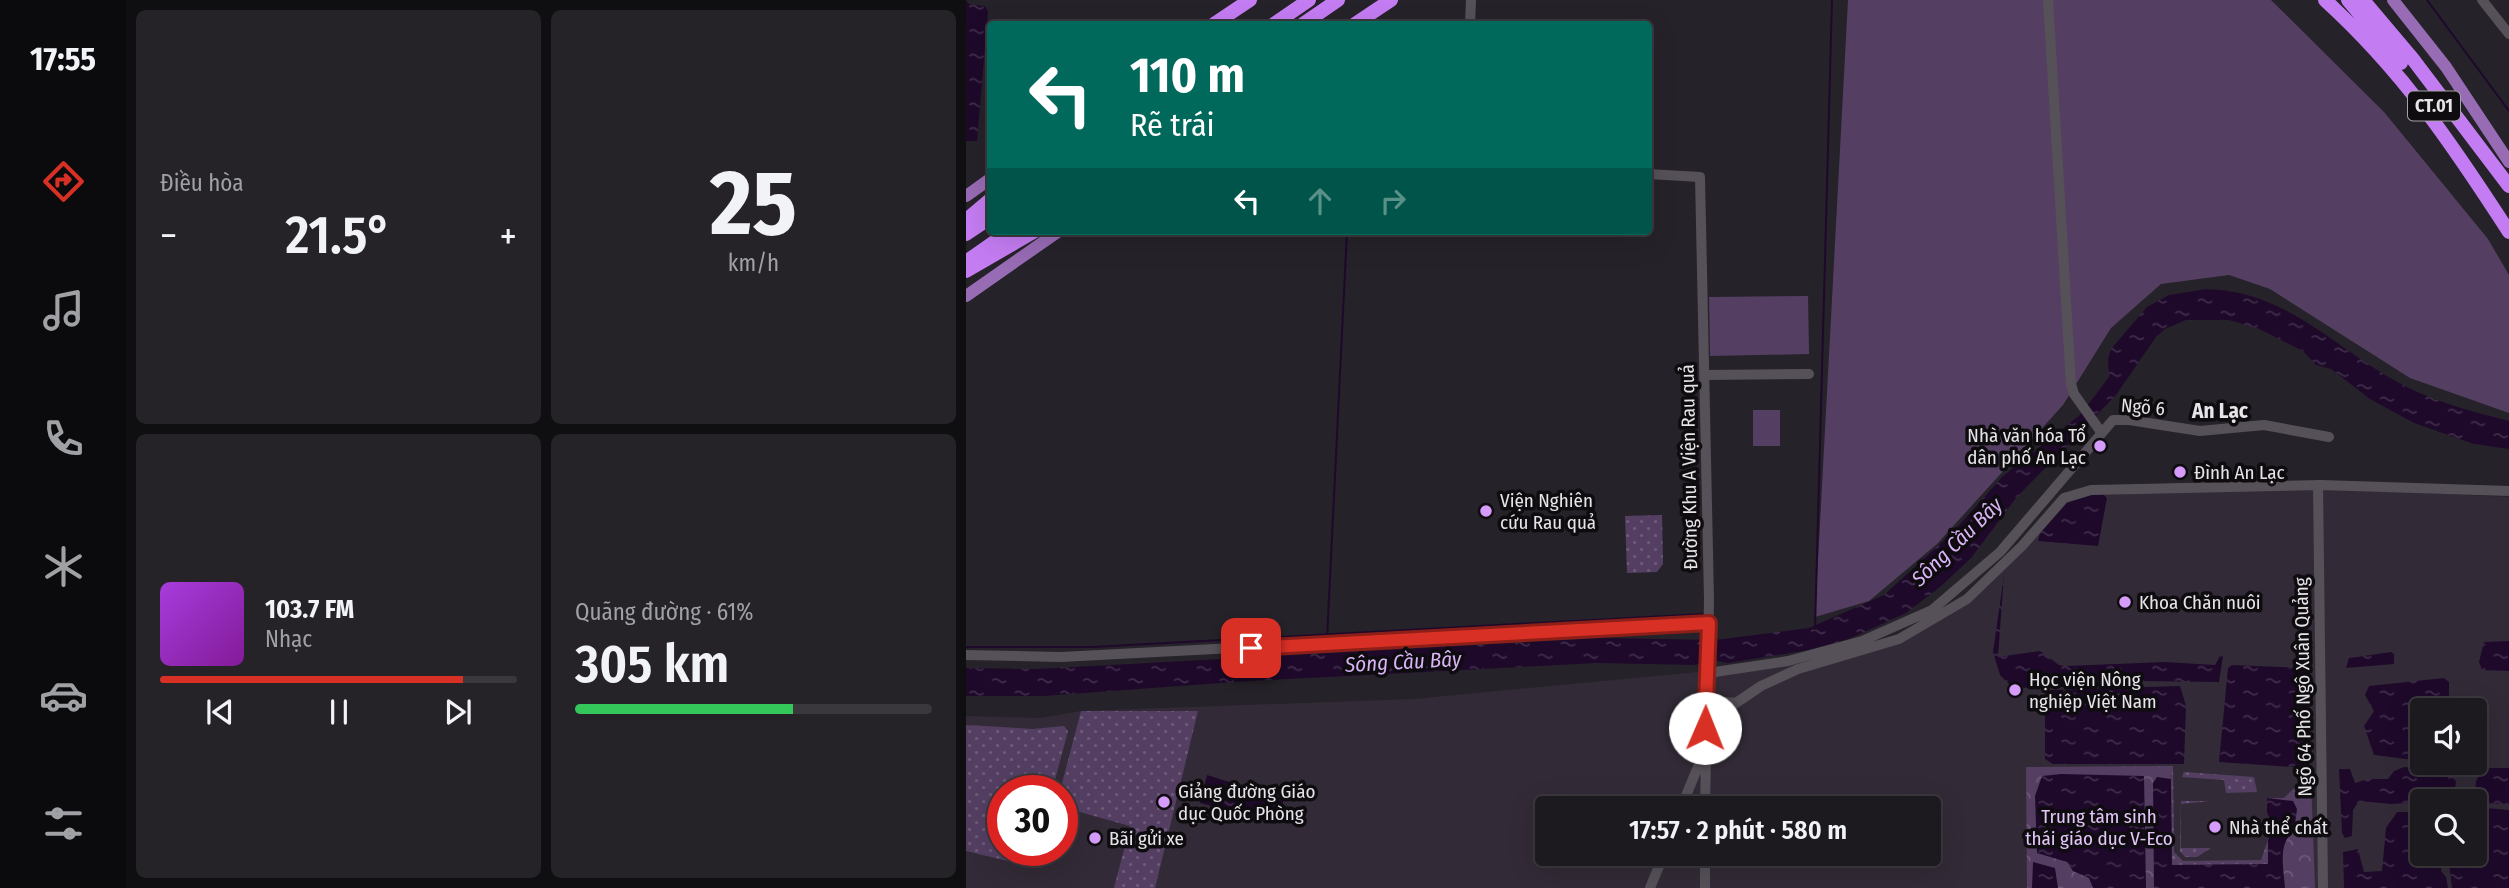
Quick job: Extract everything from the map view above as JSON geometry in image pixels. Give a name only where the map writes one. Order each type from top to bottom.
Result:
[{"type":"highway","points":[[1218,21],[1250,0]]},
{"type":"highway","points":[[1278,21],[1310,0]]},
{"type":"highway","points":[[1307,21],[1338,0]]},
{"type":"highway","points":[[1359,21],[1384,0]]},
{"type":"highway","points":[[1360,21],[1391,0]]},
{"type":"highway","points":[[2325,0],[2373,45],[2418,98],[2509,232]]},
{"type":"highway","name":"CT.01","points":[[2348,0],[2429,99],[2461,144],[2509,222]]},
{"type":"highway","name":"CT.01","points":[[2363,0],[2461,121],[2509,187]]},
{"type":"highway","points":[[2372,0],[2444,90],[2461,121]]},
{"type":"highway","points":[[966,220],[987,202]]},
{"type":"highway","points":[[966,234],[987,220]]},
{"type":"highway","points":[[966,262],[1004,235]]},
{"type":"highway","points":[[966,271],[1028,235]]},
{"type":"main road","points":[[2393,0],[2446,67],[2509,162]]},
{"type":"main road","points":[[966,196],[987,181]]},
{"type":"main road","points":[[966,296],[1053,235]]},
{"type":"street","points":[[1470,21],[1471,0]]},
{"type":"street","points":[[2048,0],[2071,384],[2078,401],[2100,430]]},
{"type":"street","points":[[2485,1],[2509,34]]},
{"type":"street","name":"Đường Khu A Viện Rau quả","points":[[1652,174],[1700,177],[1709,623],[1705,796]]},
{"type":"street","points":[[1704,375],[1809,374]]},
{"type":"street","name":"Ngõ 6","points":[[1708,671],[1814,654],[1893,630],[1932,610],[2005,547],[2100,430],[2113,420],[2129,419],[2200,431],[2264,425],[2329,437]]},
{"type":"street","points":[[1706,700],[1736,703],[1761,686],[1798,669],[1899,639],[1967,599],[2022,546],[2064,498],[2073,494],[2091,490],[2318,485],[2509,491]]},
{"type":"street","name":"Ngõ 64 Phố Ngô Xuân Quảng","points":[[2318,485],[2323,888]]},
{"type":"street","points":[[966,655],[1061,657],[1709,623]]},
{"type":"street","points":[[1686,796],[1705,749]]},
{"type":"street","points":[[1650,888],[1659,866]]},
{"type":"street","points":[[1705,866],[1705,888]]},
{"type":"shaded area","name":"Học viện Nông nghiệp Việt Nam","points":[[2324,488],[2509,497],[2509,888],[966,888],[966,716],[1041,718],[1081,711],[1414,699],[1835,659],[1900,641],[1969,601],[2068,499],[2077,494]]},
{"type":"green space","points":[[1848,0],[2271,0],[2384,112],[2488,239],[2509,275],[2509,413],[2410,378],[2270,289],[2229,275],[2161,284],[2111,328],[2063,405],[1937,544],[1869,601],[1815,617]]},
{"type":"green space","points":[[1808,296],[1809,354],[1710,356],[1709,297]]},
{"type":"green space","points":[[1753,410],[1780,410],[1780,446],[1753,446]]},
{"type":"green space","points":[[1662,515],[1663,564],[1657,572],[1627,573],[1625,516]]},
{"type":"green space","points":[[1081,711],[1198,711],[1155,888],[1114,888],[1130,826],[1078,811],[1078,775],[1064,775]]},
{"type":"green space","points":[[966,725],[1033,729],[1064,726],[1068,731],[1056,775],[987,775],[987,856],[966,851]]},
{"type":"green space","points":[[2170,766],[2173,766],[2174,852],[2183,861],[2261,860],[2268,840],[2268,864],[2172,865]]},
{"type":"green space","name":"Trung tâm sinh thái giáo dục V-Eco","points":[[2170,766],[2172,865],[2268,864],[2268,840],[2274,827],[2267,813],[2267,798],[2284,798],[2293,789],[2311,780],[2315,888],[2027,888],[2026,767]]},
{"type":"green space","points":[[2184,772],[2254,777],[2257,792],[2226,793],[2224,780],[2182,777]]},
{"type":"green space","points":[[2181,801],[2210,801],[2181,804],[2181,848],[2211,848],[2197,857],[2185,857],[2180,851]]},
{"type":"water","points":[[966,0],[969,4],[985,6],[988,12],[977,141],[966,141]]},
{"type":"water","name":"Sông Cầu Bây","points":[[2206,289],[2236,292],[2263,300],[2288,311],[2381,373],[2419,393],[2509,421],[2509,449],[2474,444],[2414,423],[2370,399],[2331,369],[2316,365],[2303,351],[2257,328],[2229,320],[2186,320],[2165,329],[2156,337],[2116,395],[2016,498],[1972,557],[1940,587],[1906,613],[1849,639],[1808,650],[1728,663],[1707,659],[1696,665],[1597,663],[1249,681],[1043,696],[966,696],[966,668],[1037,669],[1603,638],[1715,640],[1809,628],[1884,595],[1953,532],[2003,476],[2080,415],[2109,377],[2108,359],[2111,349],[2147,307],[2169,295]]},
{"type":"water","points":[[2094,494],[2103,494],[2107,498],[2098,546],[2038,541],[2040,533],[2067,503]]},
{"type":"water","points":[[2004,575],[1998,657],[2040,651],[2059,665],[2065,666],[2165,662],[2215,665],[2220,656],[2223,656],[2219,682],[2140,681],[2106,686],[2013,688],[2000,675],[1993,652]]},
{"type":"water","points":[[2509,641],[2509,671],[2482,670],[2479,662],[2484,642]]},
{"type":"water","points":[[2391,652],[2394,654],[2394,664],[2346,668],[2349,658]]},
{"type":"water","points":[[2232,665],[2305,668],[2309,677],[2310,755],[2306,768],[2219,762],[2228,668]]},
{"type":"water","points":[[2444,678],[2449,682],[2449,698],[2410,698],[2410,760],[2374,755],[2364,726],[2374,711],[2365,695],[2369,686]]},
{"type":"water","points":[[2180,686],[2186,706],[2184,764],[2053,764],[2045,759],[2045,713],[2051,690]]},
{"type":"water","points":[[2410,767],[2410,775],[2454,775],[2455,789],[2410,789],[2410,803],[2359,801],[2353,810],[2352,836],[2345,838],[2342,833],[2339,769],[2350,769],[2355,783],[2368,779],[2388,779],[2394,771]]},
{"type":"water","points":[[2487,768],[2509,768],[2509,804],[2487,803],[2487,789],[2475,789],[2479,775],[2487,775]]},
{"type":"water","points":[[1207,775],[1284,799],[1276,824],[1200,803]]},
{"type":"water","points":[[2042,776],[2144,776],[2146,888],[2093,888],[2089,878],[2073,871],[2067,862],[2037,853],[2035,796]]},
{"type":"water","points":[[2157,777],[2171,779],[2172,865],[2268,864],[2268,840],[2274,827],[2267,813],[2267,798],[2293,801],[2297,809],[2294,832],[2283,850],[2285,888],[2154,888],[2153,783]]},
{"type":"water","points":[[2487,808],[2509,810],[2509,888],[2452,888],[2449,866],[2487,866]]},
{"type":"water","points":[[2397,812],[2410,812],[2410,866],[2442,866],[2448,888],[2344,888],[2343,852],[2358,849],[2364,872],[2382,871],[2386,828]]},
{"type":"water","points":[[2033,862],[2055,868],[2058,888],[2032,888]]},
{"type":"waterway","points":[[1815,629],[1832,0]]},
{"type":"waterway","points":[[2427,0],[2509,111]]},
{"type":"waterway","points":[[1327,639],[1347,235]]},
{"type":"waterway","points":[[966,647],[1093,647],[1704,614]]},
{"type":"place","name":"Nhà văn hóa Tổ dân phố An Lạc","points":[[2100,446]]},
{"type":"place","name":"Đình An Lạc","points":[[2180,472]]},
{"type":"place","name":"Viện Nghiên cứu Rau quả","points":[[1486,511]]},
{"type":"place","name":"Khoa Chăn nuôi","points":[[2125,602]]},
{"type":"place","name":"Học viện Nông nghiệp Việt Nam","points":[[2015,690]]},
{"type":"place","name":"Giảng đường Giáo dục Quốc Phòng","points":[[1164,802]]},
{"type":"place","name":"Nhà thể chất","points":[[2215,827]]},
{"type":"place","name":"Bãi gửi xe","points":[[1095,838]]},
{"type":"district","name":"An Lạc","points":[[2220,411]]},
{"type":"route","points":[[1251,648],[1709,623],[1705,728]]}]
